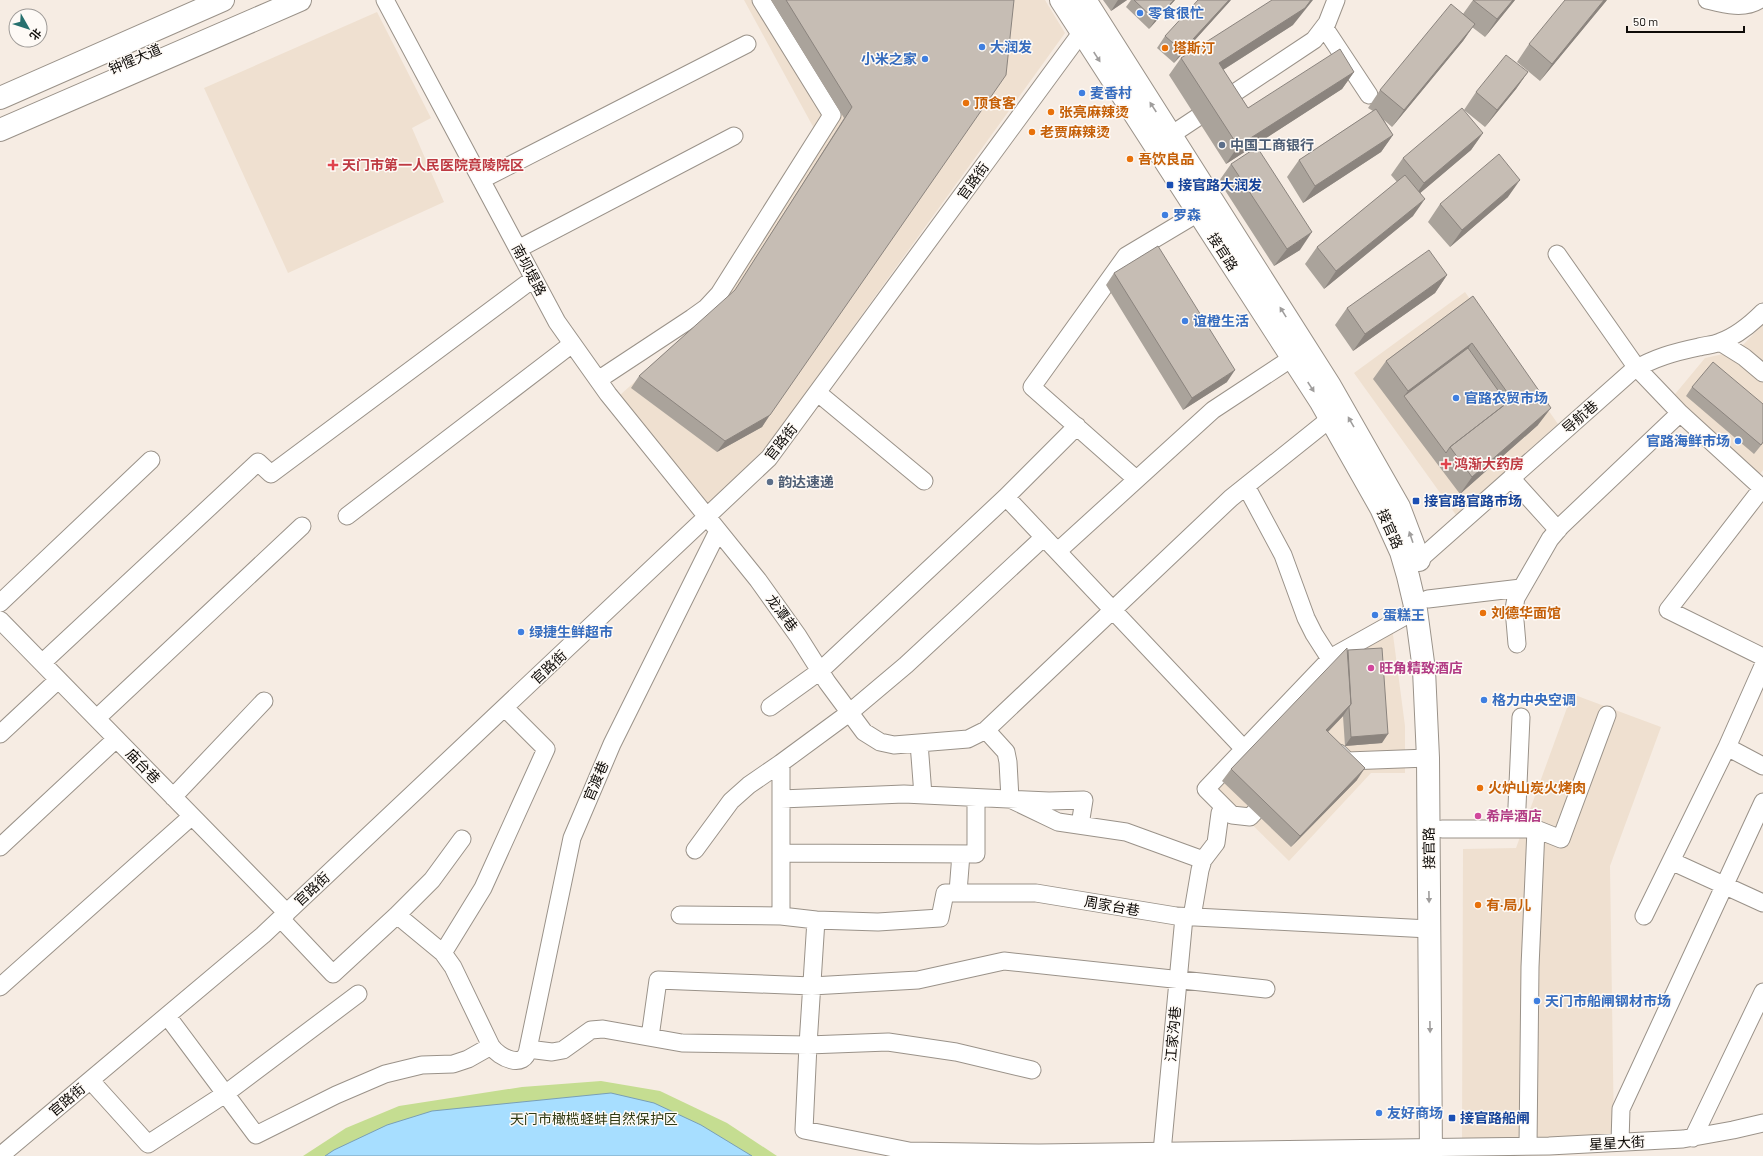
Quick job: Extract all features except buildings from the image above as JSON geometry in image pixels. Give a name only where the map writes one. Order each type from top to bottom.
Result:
[{"type":"main road","points":[[0,85],[194,0]]},
{"type":"main road","name":"钟惺大道","points":[[0,98],[223,0]]},
{"type":"main road","name":"钟惺大道","points":[[0,118],[271,0]]},
{"type":"main road","points":[[0,130],[300,0]]},
{"type":"main road","name":"接官路","points":[[1061,0],[1331,418],[1381,508],[1408,576],[1422,604],[1438,677],[1442,829],[1438,1152]]},
{"type":"main road","name":"接官路","points":[[1085,0],[1330,386],[1399,507],[1419,560],[1428,758],[1429,929],[1438,1152]]},
{"type":"street","name":"南坝堤路","points":[[385,0],[557,322],[598,380],[712,525]]},
{"type":"street","points":[[598,380],[692,318],[706,308],[719,294],[832,115],[761,0]]},
{"type":"street","points":[[1171,135],[1314,40],[1324,27],[1336,0]]},
{"type":"street","points":[[1706,0],[1729,5],[1752,5],[1759,0]]},
{"type":"street","points":[[1324,27],[1369,95]]},
{"type":"street","name":"官路街","points":[[0,1156],[168,1017],[284,916],[505,708],[712,525],[769,458],[818,393],[1081,33]]},
{"type":"street","points":[[481,180],[747,44]]},
{"type":"street","points":[[518,249],[734,136]]},
{"type":"street","points":[[1136,479],[1032,387],[1126,256],[1198,213]]},
{"type":"street","points":[[1557,254],[1637,368],[1680,413],[1762,488],[1668,610],[1763,657]]},
{"type":"street","points":[[42,663],[258,462],[270,474],[534,279]]},
{"type":"street","name":"导航巷","points":[[1419,560],[1645,362],[1674,352],[1720,342],[1750,325],[1763,312]]},
{"type":"street","points":[[1720,342],[1744,357],[1763,373]]},
{"type":"street","points":[[347,516],[572,344]]},
{"type":"street","points":[[1058,551],[1213,410],[1292,358]]},
{"type":"street","points":[[818,393],[924,482]]},
{"type":"street","points":[[1517,644],[1514,609],[1516,598],[1558,530],[1570,515],[1680,413]]},
{"type":"street","name":"龙潭巷","points":[[712,525],[758,580],[798,636],[849,713],[864,732],[880,742],[894,745],[968,739],[978,736],[986,730],[1231,498],[1331,418]]},
{"type":"street","points":[[770,707],[820,671],[1006,497],[1077,426]]},
{"type":"street","points":[[0,603],[152,460]]},
{"type":"street","points":[[1511,478],[1558,530]]},
{"type":"street","points":[[1246,486],[1283,555],[1306,618],[1330,659]]},
{"type":"street","points":[[1006,497],[1244,749]]},
{"type":"street","name":"官渡巷","points":[[528,1049],[572,838],[612,744],[712,525]]},
{"type":"street","points":[[96,718],[302,526]]},
{"type":"street","points":[[695,850],[731,801],[749,785],[782,763],[849,713],[906,665],[1044,537]]},
{"type":"street","points":[[1283,784],[1250,817],[1232,815],[1206,789],[1330,659],[1422,604],[1521,588]]},
{"type":"street","name":"庙台巷","points":[[0,620],[192,816],[284,916],[333,974],[397,915]]},
{"type":"street","points":[[1644,916],[1727,747],[1763,666]]},
{"type":"street","points":[[0,734],[58,680]]},
{"type":"street","points":[[173,797],[264,701]]},
{"type":"street","points":[[443,953],[483,888],[546,749],[505,708]]},
{"type":"street","points":[[1442,829],[1536,829],[1561,839],[1607,715]]},
{"type":"street","points":[[1516,829],[1521,717]]},
{"type":"street","points":[[986,730],[1006,752],[1010,799]]},
{"type":"street","points":[[0,847],[116,739]]},
{"type":"street","points":[[1326,740],[1347,761],[1428,758]]},
{"type":"street","points":[[919,743],[923,795]]},
{"type":"street","points":[[1727,747],[1763,766]]},
{"type":"street","points":[[781,916],[782,763]]},
{"type":"street","points":[[781,799],[904,794],[1049,801],[1084,800],[1080,825]]},
{"type":"street","points":[[782,853],[976,854],[976,798]]},
{"type":"street","points":[[1010,799],[1058,822],[1126,832],[1203,860],[1216,843],[1220,813],[1224,807]]},
{"type":"street","points":[[1620,1142],[1621,1109],[1763,802]]},
{"type":"street","points":[[0,987],[192,816]]},
{"type":"street","points":[[1528,1146],[1530,967],[1536,829]]},
{"type":"street","points":[[462,839],[432,880],[397,915],[443,953],[453,967],[491,1046],[495,1052],[506,1059],[518,1060],[524,1058],[528,1049],[552,1052],[564,1050],[591,1030],[603,1029],[682,1043],[808,1045],[888,1042],[956,1052],[1032,1070]]},
{"type":"street","points":[[958,892],[961,854]]},
{"type":"street","name":"江家沟巷","points":[[1162,1152],[1178,980],[1188,917],[1203,860]]},
{"type":"street","points":[[1671,861],[1763,903]]},
{"type":"street","name":"周家台巷","points":[[816,920],[878,922],[940,918],[945,893],[1036,893],[1188,917],[1429,929]]},
{"type":"street","points":[[680,915],[781,916],[816,920],[808,1045]]},
{"type":"street","points":[[650,1037],[658,980],[812,986],[918,980],[987,963],[1004,961],[1266,989]]},
{"type":"street","points":[[1693,1138],[1763,992]]},
{"type":"street","points":[[91,1081],[148,1144],[225,1094],[358,994]]},
{"type":"street","points":[[168,1017],[256,1135],[336,1095],[385,1074],[422,1065],[453,1064],[468,1059],[491,1046]]},
{"type":"street","name":"星星大街","points":[[808,1045],[804,1130],[909,1151],[1038,1153],[1438,1152],[1693,1138],[1762,1122]]},
{"type":"shaded area","points":[[744,0],[1045,0],[1065,33],[768,445],[708,504],[619,396],[724,301],[823,145]]},
{"type":"shaded area","name":"天门市第一人民医院竟陵院区","points":[[377,12],[431,118],[412,128],[444,202],[288,273],[204,88]]},
{"type":"shaded area","name":"官路农贸市场","points":[[1465,292],[1558,424],[1456,515],[1354,373]]},
{"type":"shaded area","points":[[1763,324],[1763,364],[1742,346]]},
{"type":"shaded area","name":"官路海鲜市场","points":[[1732,352],[1763,380],[1763,470],[1756,479],[1671,399],[1705,358]]},
{"type":"shaded area","points":[[1392,627],[1405,726],[1405,773],[1371,773],[1289,861],[1212,785],[1333,659]]},
{"type":"shaded area","name":"天门市船闸钢材市场","points":[[1572,694],[1661,727],[1610,866],[1614,1136],[1462,1139],[1463,849],[1516,848]]},
{"type":"green space","name":"天门市橄榄蛏蚌自然保护区","points":[[601,1081],[660,1091],[727,1123],[777,1156],[303,1156],[346,1128],[399,1106],[522,1087]]},
{"type":"water","name":"天门市橄榄蛏蚌自然保护区","points":[[611,1093],[654,1103],[701,1125],[752,1156],[325,1156],[334,1150],[387,1125],[432,1111]]},
{"type":"place","name":"零食很忙","points":[[1140,13]]},
{"type":"place","name":"大润发","points":[[982,47]]},
{"type":"place","name":"塔斯汀","points":[[1165,48]]},
{"type":"place","name":"小米之家","points":[[925,59]]},
{"type":"place","name":"麦香村","points":[[1082,93]]},
{"type":"place","name":"顶食客","points":[[966,103]]},
{"type":"place","name":"张亮麻辣烫","points":[[1051,112]]},
{"type":"place","name":"老贾麻辣烫","points":[[1032,132]]},
{"type":"place","name":"中国工商银行","points":[[1222,145]]},
{"type":"place","name":"吾饮良品","points":[[1130,159]]},
{"type":"place","name":"天门市第一人民医院竟陵院区","points":[[333,165]]},
{"type":"place","name":"接官路大润发","points":[[1170,185]]},
{"type":"place","name":"罗森","points":[[1165,215]]},
{"type":"place","name":"谊橙生活","points":[[1185,321]]},
{"type":"place","name":"官路农贸市场","points":[[1456,398]]},
{"type":"place","name":"官路海鲜市场","points":[[1738,441]]},
{"type":"place","name":"鸿渐大药房","points":[[1446,464]]},
{"type":"place","name":"韵达速递","points":[[770,482]]},
{"type":"place","name":"接官路官路市场","points":[[1416,501]]},
{"type":"place","name":"刘德华面馆","points":[[1483,613]]},
{"type":"place","name":"蛋糕王","points":[[1375,615]]},
{"type":"place","name":"绿捷生鲜超市","points":[[521,632]]},
{"type":"place","name":"旺角精致酒店","points":[[1371,668]]},
{"type":"place","name":"格力中央空调","points":[[1484,700]]},
{"type":"place","name":"火炉山炭火烤肉","points":[[1480,788]]},
{"type":"place","name":"希岸酒店","points":[[1478,816]]},
{"type":"place","name":"有·局儿","points":[[1478,905]]},
{"type":"place","name":"天门市船闸钢材市场","points":[[1537,1001]]},
{"type":"place","name":"友好商场","points":[[1379,1113]]},
{"type":"place","name":"接官路船闸","points":[[1452,1118]]}]
